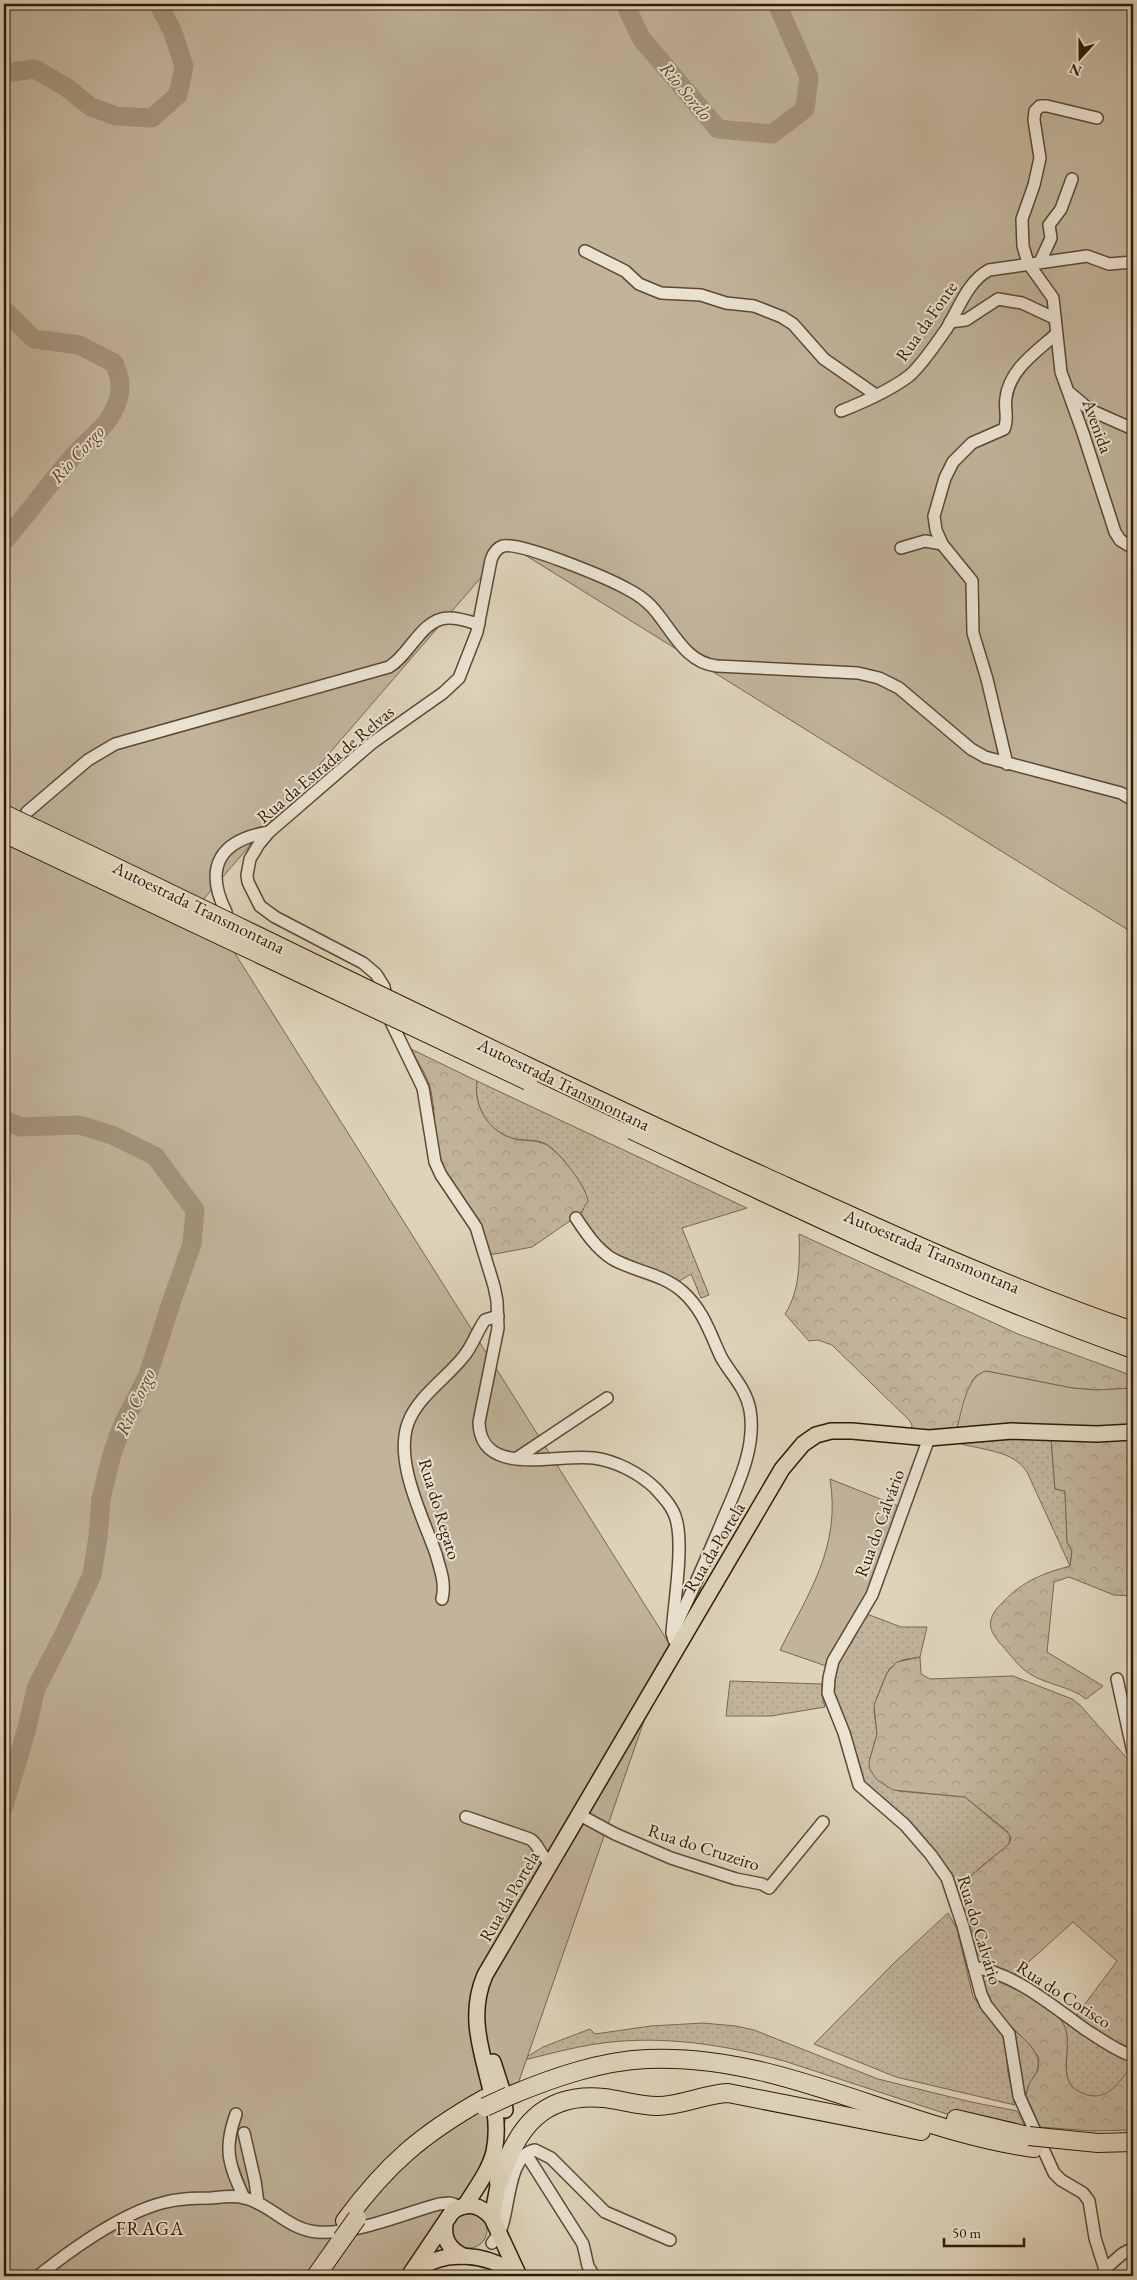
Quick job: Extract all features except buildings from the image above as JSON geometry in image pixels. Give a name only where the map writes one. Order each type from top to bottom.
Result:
[{"type":"highway","name":"Autoestrada Transmontana","points":[[4,814],[223,918],[596,1101],[970,1269],[1052,1302],[1133,1331]]},
{"type":"highway","name":"Autoestrada Transmontana","points":[[4,833],[815,1217],[1001,1299],[1133,1349]]},
{"type":"highway","points":[[316,2276],[351,2220],[412,2157],[484,2103],[555,2070],[604,2059],[659,2053],[710,2056],[783,2071],[1031,2142]]},
{"type":"highway","points":[[508,2092],[616,2062],[645,2059],[694,2060],[755,2070],[802,2082],[903,2116],[979,2138]]},
{"type":"highway","points":[[499,2182],[511,2150],[528,2123],[543,2110],[570,2099],[604,2098],[631,2104],[660,2106],[706,2095],[728,2093],[905,2129],[979,2138],[1133,2150]]},
{"type":"highway","points":[[1059,2144],[1133,2142]]},
{"type":"highway","points":[[306,2276],[337,2240]]},
{"type":"main road","name":"Rua da Portela","points":[[463,2206],[488,2167],[495,2140],[495,2110],[475,2020],[481,1984],[675,1638],[782,1469],[803,1444],[816,1435],[841,1430],[929,1438],[1012,1431],[1097,1434],[1133,1432]]},
{"type":"main road","name":"Rua da Portela","points":[[493,1960],[485,2017],[488,2044],[502,2090],[505,2111],[505,2132],[495,2231]]},
{"type":"main road","points":[[409,2276],[446,2221],[463,2206],[480,2208],[495,2231],[518,2276]]},
{"type":"main road","points":[[446,2221],[446,2240],[450,2247],[468,2256],[501,2265],[518,2276]]},
{"type":"main road","points":[[409,2276],[432,2262],[481,2254],[495,2231]]},
{"type":"street","points":[[1028,263],[1023,246],[1021,224],[1035,182],[1040,158],[1034,112],[1040,106],[1047,106],[1097,118]]},
{"type":"street","points":[[1040,262],[1051,238],[1049,225],[1061,209],[1072,179]]},
{"type":"street","points":[[585,250],[625,271],[639,284],[661,293],[700,295],[726,303],[754,306],[779,315],[793,324],[824,358],[876,395]]},
{"type":"street","name":"Rua da Fonte","points":[[841,411],[876,395],[911,374],[950,322],[966,294],[982,274],[992,269],[1087,256],[1109,264],[1133,262]]},
{"type":"street","name":"Avenida","points":[[1028,263],[1053,298],[1055,335],[1061,372],[1115,532],[1120,540],[1133,548]]},
{"type":"street","points":[[950,322],[966,320],[998,299],[1028,305],[1054,318]]},
{"type":"street","points":[[1008,764],[987,679],[973,633],[972,581],[942,544],[935,525],[934,513],[949,468],[972,443],[1004,429],[1006,424],[1006,398],[1012,380],[1023,364],[1055,335]]},
{"type":"street","points":[[1067,390],[1090,410],[1133,429]]},
{"type":"street","points":[[901,548],[925,541],[942,544]]},
{"type":"street","name":"Rua da Estrada de Relvas","points":[[675,1638],[679,1536],[675,1515],[662,1496],[637,1474],[601,1460],[580,1457],[517,1458],[498,1455],[489,1450],[480,1432],[480,1417],[496,1343],[498,1316],[496,1294],[479,1233],[435,1162],[423,1088],[391,1022],[386,993],[381,979],[363,963],[267,912],[260,906],[251,891],[247,874],[250,859],[258,844],[378,737],[456,682],[464,668],[479,624],[493,555],[504,546],[522,548],[613,582],[638,595],[651,606],[689,654],[702,663],[717,666],[858,673],[878,678],[904,691],[975,753],[1008,764],[1121,793],[1133,800]]},
{"type":"street","points":[[27,812],[88,760],[115,744],[389,667],[399,661],[428,627],[437,620],[451,618],[479,624]]},
{"type":"street","points":[[226,912],[216,887],[217,871],[222,857],[230,846],[242,839],[270,832]]},
{"type":"street","points":[[576,1218],[606,1254],[618,1261],[661,1277],[687,1296],[705,1319],[724,1362],[743,1389],[750,1411],[750,1443],[741,1476],[675,1638]]},
{"type":"street","name":"Rua do Regato","points":[[442,1598],[444,1589],[442,1574],[411,1485],[404,1442],[406,1430],[413,1413],[466,1353],[485,1320],[498,1316]]},
{"type":"street","points":[[517,1458],[607,1398]]},
{"type":"street","name":"Rua do Calvário","points":[[929,1438],[869,1601],[833,1661],[828,1693],[844,1733],[859,1785],[905,1825],[947,1878],[963,1926],[983,2000],[1009,2034],[1019,2096],[1048,2163],[1061,2180],[1083,2193],[1089,2201],[1095,2238],[1106,2272]]},
{"type":"street","points":[[1117,1679],[1133,1752]]},
{"type":"street","name":"Rua do Cruzeiro","points":[[578,1814],[615,1834],[671,1858],[736,1879],[762,1884],[770,1888],[824,1822]]},
{"type":"street","points":[[466,1817],[530,1839],[536,1844],[542,1857],[550,1862]]},
{"type":"street","name":"Rua do Corisco","points":[[974,1967],[997,1972],[1013,1980],[1097,2037],[1133,2056]]},
{"type":"street","points":[[236,2114],[228,2137],[229,2161],[244,2198]]},
{"type":"street","points":[[244,2133],[248,2157],[256,2181],[258,2203]]},
{"type":"street","points":[[495,2231],[504,2220],[513,2177],[526,2154],[535,2150],[545,2154],[607,2214],[670,2240]]},
{"type":"street","points":[[526,2154],[583,2244],[588,2266],[594,2276]]},
{"type":"street","points":[[38,2276],[85,2242],[149,2208],[179,2200],[244,2198],[258,2203],[294,2226],[323,2232],[348,2229],[447,2203],[463,2206]]},
{"type":"street","points":[[431,2207],[442,2210],[446,2221]]},
{"type":"street","points":[[1106,2272],[1117,2257],[1133,2248]]},
{"type":"green space","points":[[4,4],[1133,4],[1133,933],[509,545],[202,901],[672,1648],[653,1695],[486,2176],[403,2276],[4,2276]]},
{"type":"green space","points":[[411,1049],[477,1081],[476,1090],[480,1109],[490,1125],[498,1131],[515,1139],[534,1141],[551,1148],[577,1178],[586,1195],[588,1201],[580,1214],[532,1247],[490,1255],[481,1230],[442,1163],[437,1145],[430,1085]]},
{"type":"green space","points":[[477,1081],[747,1208],[682,1228],[709,1295],[701,1298],[691,1274],[676,1283],[657,1271],[614,1253],[595,1236],[580,1214],[583,1210],[585,1191],[568,1165],[546,1144],[539,1141],[506,1136],[491,1125],[480,1109],[476,1090]]},
{"type":"green space","points":[[799,1234],[1018,1334],[1133,1376],[1133,1388],[1096,1390],[1072,1388],[986,1371],[976,1376],[972,1381],[956,1431],[911,1431],[912,1425],[909,1420],[832,1345],[818,1340],[809,1341],[785,1314],[794,1295],[798,1275]]},
{"type":"green space","points":[[986,1371],[1072,1388],[1096,1390],[1133,1388],[1133,1427],[1029,1424],[956,1431],[965,1396],[973,1380]]},
{"type":"green space","points":[[1004,1438],[1051,1438],[1055,1489],[1065,1491],[1067,1542],[1072,1551],[1070,1566],[1027,1472],[1021,1465],[998,1452],[961,1444],[961,1442]]},
{"type":"green space","points":[[1051,1438],[1133,1438],[1133,1596],[1114,1595],[1069,1577],[1054,1582],[1047,1652],[1103,1686],[1086,1699],[1073,1691],[1044,1681],[1026,1672],[997,1640],[990,1624],[996,1610],[1019,1588],[1043,1575],[1070,1566],[1072,1551],[1067,1542],[1065,1491],[1055,1489]]},
{"type":"green space","points":[[830,1479],[898,1506],[866,1599],[826,1666],[780,1650],[811,1588],[827,1548],[831,1526],[832,1503]]},
{"type":"green space","points":[[867,1614],[901,1627],[927,1627],[920,1657],[902,1660],[890,1668],[887,1673],[874,1710],[877,1734],[869,1762],[898,1791],[965,1797],[1010,1835],[1009,1844],[972,1876],[961,1892],[960,1900],[950,1874],[864,1786],[830,1690],[838,1664]]},
{"type":"green space","points":[[920,1657],[921,1674],[930,1679],[1013,1676],[1072,1699],[1080,1705],[1130,1762],[1133,1775],[1133,2051],[1076,2016],[1117,1961],[1073,1922],[1013,1976],[989,1964],[978,1954],[967,1929],[960,1896],[973,1874],[1009,1844],[1011,1838],[1007,1831],[965,1797],[893,1790],[877,1780],[870,1770],[869,1762],[877,1734],[874,1705],[887,1673],[897,1662]]},
{"type":"green space","points":[[730,1681],[822,1684],[822,1696],[825,1707],[771,1716],[726,1716]]},
{"type":"green space","points":[[948,1913],[957,1929],[973,1997],[1000,2031],[1005,2042],[1008,2073],[1015,2105],[896,2077],[814,2044],[895,1962]]},
{"type":"green space","points":[[995,1980],[1033,1998],[1059,2018],[1067,2034],[1066,2072],[1068,2081],[1073,2088],[1091,2096],[1105,2094],[1133,2066],[1133,2130],[1093,2131],[1040,2127],[1026,2096],[1029,2084],[1038,2070],[1039,2058],[1030,2045],[986,1999],[984,1983]]},
{"type":"green space","points":[[1058,2017],[1105,2048],[1133,2060],[1133,2066],[1112,2091],[1099,2097],[1081,2093],[1072,2087],[1066,2070],[1067,2038],[1064,2027]]},
{"type":"green space","points":[[703,2023],[736,2026],[754,2030],[878,2079],[971,2102],[1017,2111],[1027,2129],[956,2117],[784,2061],[740,2050],[694,2043],[648,2040],[603,2043],[507,2064],[530,2055],[543,2047],[590,2029],[595,2034],[651,2026]]},
{"type":"green space","points":[[1015,2031],[1031,2046],[1037,2057],[1037,2070],[1026,2096],[1020,2074]]},
{"type":"green space","points":[[469,2212],[476,2213],[482,2217],[486,2223],[486,2237],[482,2243],[476,2247],[469,2248],[462,2247],[456,2243],[452,2237],[451,2230],[452,2223],[456,2217],[462,2213]]},
{"type":"waterway","name":"Rio Corgo","points":[[4,73],[35,69],[66,87],[91,107],[116,116],[152,118],[178,95],[184,66],[172,30],[158,4]]},
{"type":"waterway","name":"Rio Sordo","points":[[625,4],[641,38],[718,129],[772,134],[805,109],[809,77],[777,4]]},
{"type":"waterway","name":"Rio Corgo","points":[[4,310],[34,339],[79,345],[114,363],[120,386],[115,409],[106,423],[75,454],[4,541]]},
{"type":"waterway","name":"Rio Corgo","points":[[4,1119],[20,1127],[79,1125],[112,1135],[155,1156],[195,1210],[192,1244],[148,1375],[123,1424],[112,1454],[101,1499],[92,1575],[36,1688],[27,1728],[4,1806]]},
{"type":"district","name":"FRAGA","points":[[150,2228]]}]
